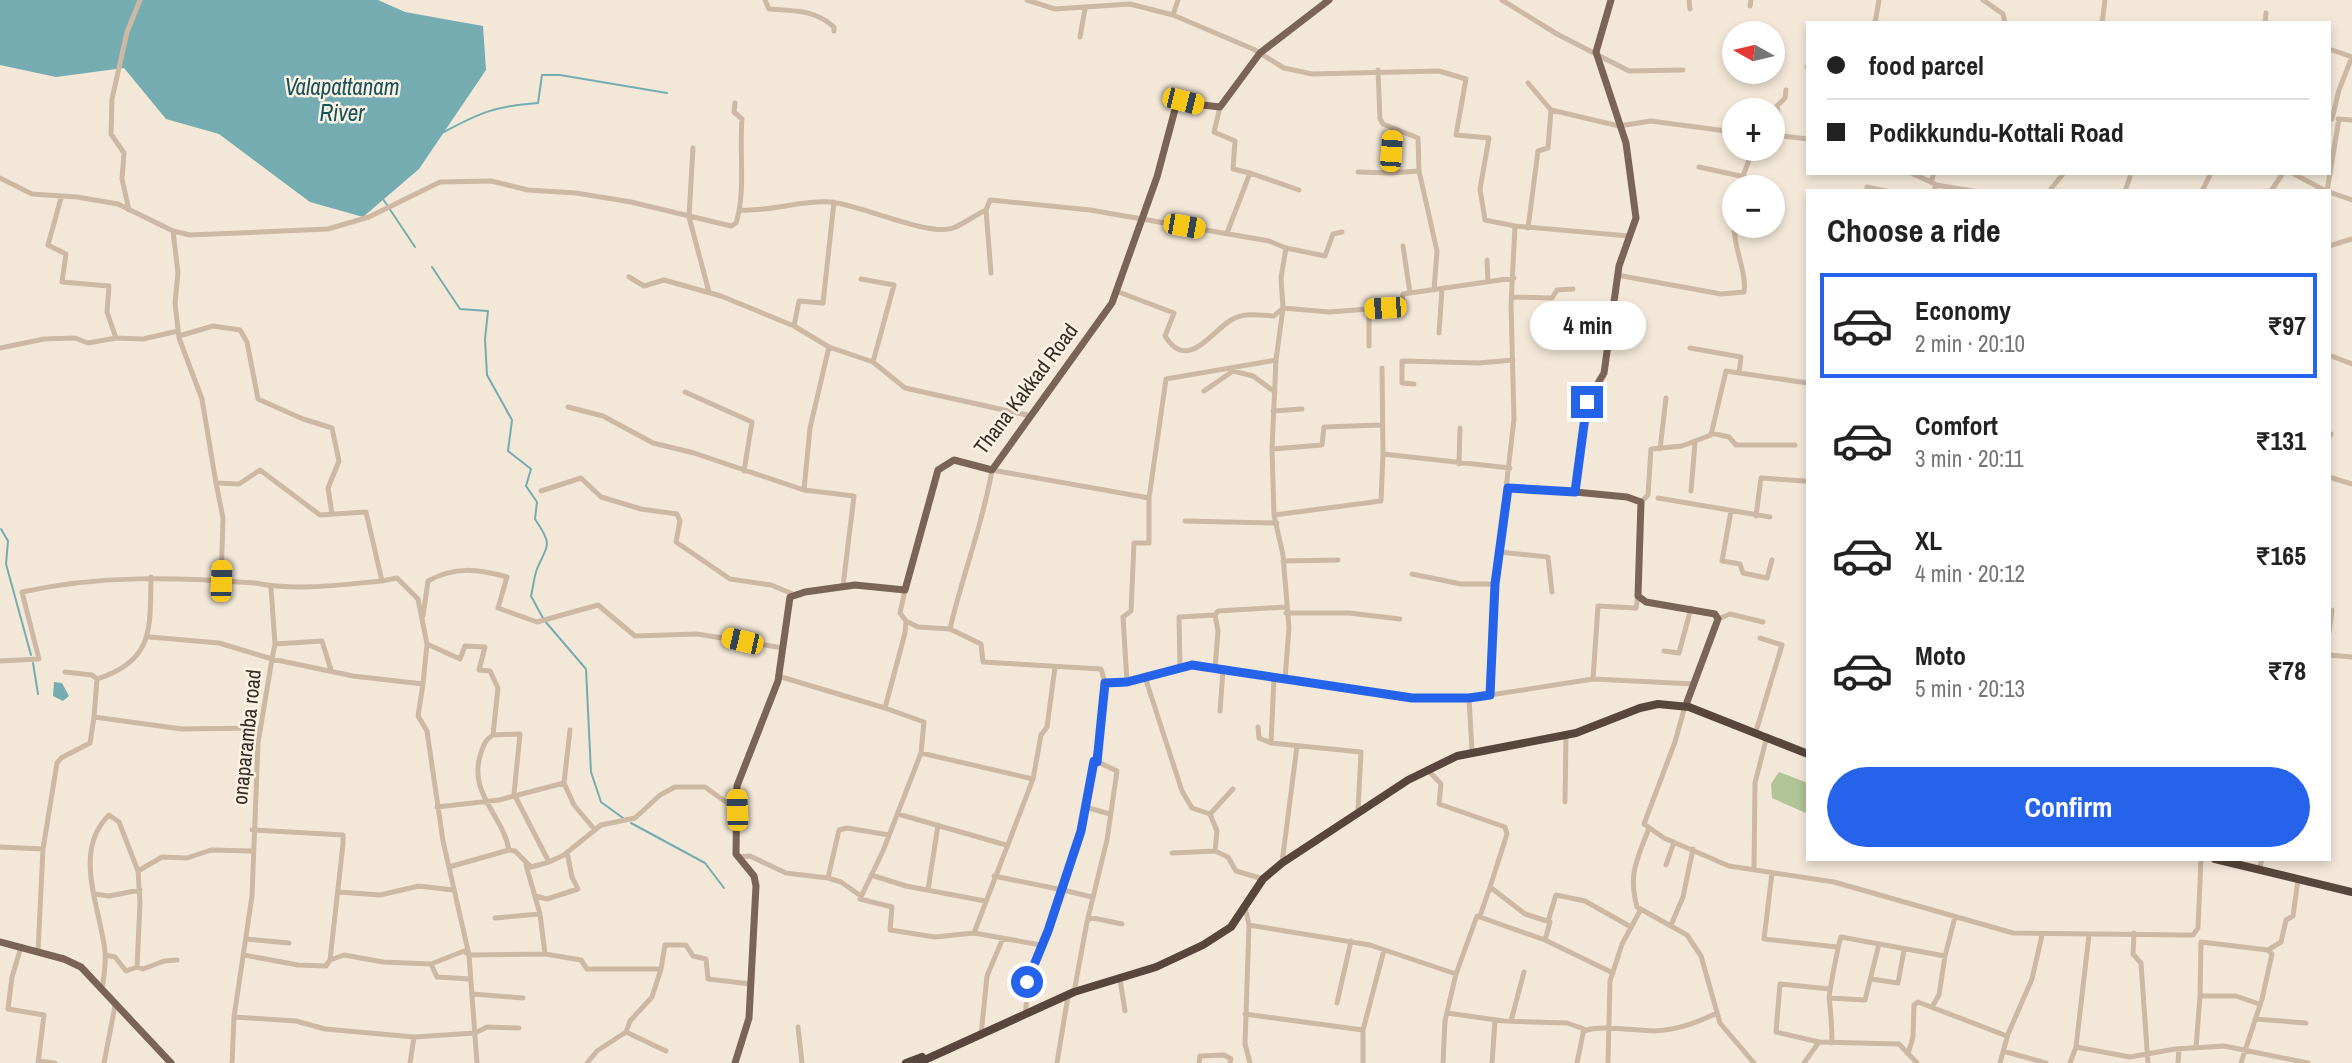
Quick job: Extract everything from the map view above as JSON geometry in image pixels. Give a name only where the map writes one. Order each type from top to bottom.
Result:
[{"type":"highway","points":[[918,1063],[1071,994],[1120,979],[1203,945],[1231,927],[1263,879],[1282,863],[1358,811],[1427,769],[1472,751],[1566,735],[1647,702],[1686,704],[1757,727],[1806,750]]},
{"type":"highway","points":[[1686,704],[1806,750]]},
{"type":"highway","points":[[2230,861],[2260,865],[2298,880],[2352,889]]},
{"type":"highway","points":[[2239,861],[2352,889]]},
{"type":"highway","points":[[906,1063],[979,1036]]},
{"type":"main road","points":[[1220,107],[1260,53],[1329,0]]},
{"type":"main road","points":[[1611,0],[1596,52],[1626,143],[1636,218],[1617,275],[1604,373],[1587,402],[1575,492],[1626,497],[1641,502],[1638,596],[1646,602],[1715,614],[1717,619],[1686,704]]},
{"type":"main road","name":"Thana Kakkad Road","points":[[905,590],[938,470],[954,460],[992,470],[1112,303],[1142,218],[1177,102],[1220,107]]},
{"type":"main road","points":[[736,1063],[747,1031],[756,886],[754,876],[738,857],[735,849],[738,782],[778,676],[788,607],[793,594],[843,586],[905,590]]},
{"type":"main road","points":[[0,942],[38,951],[81,967],[172,1063]]},
{"type":"street","points":[[129,210],[122,179],[124,153],[111,134],[112,111],[127,32],[141,0]]},
{"type":"street","points":[[765,0],[769,9],[801,10],[820,17],[834,26],[834,31]]},
{"type":"street","points":[[1027,0],[1055,9],[1130,4],[1173,15],[1260,53],[1284,68],[1312,74],[1378,70],[1439,71],[1466,79],[1456,135],[1489,138],[1480,189],[1485,220],[1528,228],[1629,236]]},
{"type":"street","points":[[1173,15],[1178,0]]},
{"type":"street","points":[[1502,0],[1557,34],[1629,71],[1683,69]]},
{"type":"street","points":[[1689,0],[1690,9]]},
{"type":"street","points":[[1875,21],[1879,0]]},
{"type":"street","points":[[1983,0],[2003,14],[2005,21]]},
{"type":"street","points":[[2102,21],[2105,0]]},
{"type":"street","points":[[1080,37],[1085,9]]},
{"type":"street","points":[[2265,21],[2266,13]]},
{"type":"street","points":[[2331,50],[2352,57],[2339,89],[2331,155]]},
{"type":"street","points":[[1378,70],[1380,119],[1383,124],[1418,138],[1419,171],[1437,251],[1433,290]]},
{"type":"street","points":[[1528,83],[1551,110],[1619,126],[1651,121],[1722,130]]},
{"type":"street","points":[[1785,98],[1786,90]]},
{"type":"street","points":[[0,178],[32,194],[90,199],[129,210],[173,231],[203,234],[328,229],[369,217],[440,182],[491,181],[524,189],[576,193],[631,202],[731,226],[736,223],[740,210],[742,119],[734,112],[735,103]]},
{"type":"street","points":[[1220,107],[1214,132],[1235,141],[1233,169],[1299,190]]},
{"type":"street","points":[[1528,228],[1538,151],[1548,148],[1551,110]]},
{"type":"street","points":[[2334,119],[2352,120]]},
{"type":"street","points":[[1390,173],[1392,128]]},
{"type":"street","points":[[1785,136],[1806,139]]},
{"type":"street","points":[[693,148],[689,217],[709,292]]},
{"type":"street","points":[[1699,167],[1736,175]]},
{"type":"street","points":[[1358,172],[1419,171]]},
{"type":"street","points":[[1227,233],[1250,173]]},
{"type":"street","points":[[1915,175],[1934,186],[1957,189]]},
{"type":"street","points":[[2051,189],[2062,175]]},
{"type":"street","points":[[2296,175],[2324,189]]},
{"type":"street","points":[[2125,189],[2130,177]]},
{"type":"street","points":[[1867,187],[1876,189]]},
{"type":"street","points":[[2331,192],[2352,200]]},
{"type":"street","points":[[61,198],[48,245],[66,254],[62,282],[108,286],[107,312],[116,338]]},
{"type":"street","points":[[991,273],[986,210],[990,200],[1142,218],[1281,244],[1286,248],[1325,256],[1333,234],[1342,232]]},
{"type":"street","points":[[740,210],[777,209],[812,202],[834,202],[932,229],[951,229],[986,210]]},
{"type":"street","points":[[794,326],[799,301],[822,303],[834,202]]},
{"type":"street","points":[[1490,695],[1495,584],[1514,419],[1512,298],[1515,226]]},
{"type":"street","points":[[173,231],[178,273],[176,303],[179,333],[202,399],[223,518],[221,581]]},
{"type":"street","points":[[1617,275],[1721,294],[1744,292],[1746,283],[1737,258],[1735,238]]},
{"type":"street","points":[[2331,245],[2352,239]]},
{"type":"street","points":[[1403,246],[1410,293]]},
{"type":"street","points":[[1285,679],[1289,628],[1283,561],[1277,523],[1273,515],[1272,449],[1276,359],[1283,308],[1281,278],[1286,248]]},
{"type":"street","points":[[1487,260],[1488,282]]},
{"type":"street","points":[[629,277],[644,286],[664,280],[737,300],[794,326],[829,347],[873,362],[905,388],[1031,416]]},
{"type":"street","points":[[1116,292],[1174,313],[1165,336],[1171,347],[1181,350],[1201,346],[1231,320],[1245,315],[1274,316],[1283,308],[1329,312],[1401,307],[1404,294],[1514,278]]},
{"type":"street","points":[[861,279],[894,285],[873,362]]},
{"type":"street","points":[[1439,333],[1442,289]]},
{"type":"street","points":[[1512,298],[1552,298],[1557,290],[1573,289]]},
{"type":"street","points":[[1369,309],[1369,346]]},
{"type":"street","points":[[0,348],[44,339],[75,338],[88,343],[116,338],[143,339],[213,326],[240,330],[247,342],[258,399],[303,419],[332,428],[339,461],[328,488],[332,514]]},
{"type":"street","points":[[804,490],[810,428],[829,347]]},
{"type":"street","points":[[1689,348],[1741,358],[1739,373]]},
{"type":"street","points":[[2331,356],[2352,364]]},
{"type":"street","points":[[1127,682],[1123,617],[1131,611],[1133,543],[1149,543],[1149,498],[1166,379],[1276,359]]},
{"type":"street","points":[[1414,384],[1402,383],[1402,361],[1479,363],[1513,360]]},
{"type":"street","points":[[1273,515],[1381,501],[1382,368]]},
{"type":"street","points":[[1204,391],[1233,371],[1253,376],[1260,384],[1275,392]]},
{"type":"street","points":[[1641,502],[1648,495],[1651,449],[1695,443],[1711,433],[1726,371],[1806,383]]},
{"type":"street","points":[[684,393],[752,422],[744,471]]},
{"type":"street","points":[[1660,449],[1666,398]]},
{"type":"street","points":[[568,407],[603,416],[653,443],[694,453],[804,490],[854,496],[843,586]]},
{"type":"street","points":[[1273,411],[1302,409]]},
{"type":"street","points":[[1272,449],[1322,445],[1324,427],[1381,425]]},
{"type":"street","points":[[1459,464],[1460,428]]},
{"type":"street","points":[[1711,433],[1729,437],[1736,445],[1795,445]]},
{"type":"street","points":[[1691,491],[1695,443]]},
{"type":"street","points":[[1383,454],[1510,468]]},
{"type":"street","points":[[216,483],[239,484],[260,470],[320,515],[366,512],[382,581]]},
{"type":"street","points":[[950,629],[960,583],[987,498],[992,470],[1149,498]]},
{"type":"street","points":[[541,491],[581,478],[601,497],[641,509],[677,514],[680,521],[676,542],[679,545],[730,579],[771,585],[793,594]]},
{"type":"street","points":[[1756,516],[1761,478],[1805,481]]},
{"type":"street","points":[[2331,478],[2352,484]]},
{"type":"street","points":[[1508,488],[1575,492]]},
{"type":"street","points":[[1658,498],[1770,517]]},
{"type":"street","points":[[1731,511],[1722,561],[1740,564],[1743,573],[1767,578],[1772,560]]},
{"type":"street","points":[[1185,521],[1277,523]]},
{"type":"street","points":[[1499,552],[1548,557],[1552,592]]},
{"type":"street","points":[[1283,561],[1338,560]]},
{"type":"street","points":[[423,619],[428,581],[447,570],[480,569],[507,577],[498,608],[537,622],[598,606],[635,636],[697,634],[783,648]]},
{"type":"street","points":[[1412,574],[1461,584],[1495,584]]},
{"type":"street","points":[[97,680],[122,671],[150,637],[151,577]]},
{"type":"street","points":[[0,661],[39,659],[22,592],[151,577],[221,581],[271,588],[343,587],[397,578],[418,599],[423,619],[427,644],[418,716],[427,731],[453,890],[469,955],[477,1063]]},
{"type":"street","points":[[150,637],[219,643],[272,659],[275,644],[271,588]]},
{"type":"street","points":[[905,590],[900,613],[906,621],[918,627],[950,629],[981,644],[983,662],[1101,669],[1105,683],[1097,762]]},
{"type":"street","points":[[1593,679],[1598,606],[1636,608],[1638,596]]},
{"type":"street","points":[[1664,651],[1679,653],[1691,608]]},
{"type":"street","points":[[1180,667],[1179,617],[1215,615],[1218,611],[1286,610],[1400,619]]},
{"type":"street","points":[[2331,618],[2332,610]]},
{"type":"street","points":[[1717,619],[1730,614],[1763,622]]},
{"type":"street","points":[[1215,615],[1215,669]]},
{"type":"street","points":[[885,708],[906,621]]},
{"type":"street","points":[[1757,727],[1782,645],[1760,638]]},
{"type":"street","points":[[275,644],[322,641],[331,670]]},
{"type":"street","points":[[427,644],[460,659],[465,646],[485,646],[480,670],[489,671],[498,688],[493,735]]},
{"type":"street","points":[[2331,655],[2352,657]]},
{"type":"street","name":"onaparamba road","points":[[232,1063],[234,1017],[252,897],[253,830],[261,727],[272,659],[423,684]]},
{"type":"street","points":[[1105,683],[1127,682],[1192,665],[1412,698],[1469,698],[1593,679],[1694,684]]},
{"type":"street","points":[[974,933],[1033,779],[1041,735],[1047,727],[1055,667]]},
{"type":"street","points":[[1220,711],[1223,670]]},
{"type":"street","points":[[38,951],[43,849],[58,760],[90,743],[94,718],[97,680],[92,675],[65,672]]},
{"type":"street","points":[[778,676],[924,722],[921,753],[898,814],[861,896],[861,902],[892,907],[890,930],[935,937],[974,933],[1041,945]]},
{"type":"street","points":[[1145,677],[1182,791],[1192,808],[1210,814],[1217,831],[1215,851]]},
{"type":"street","points":[[1271,743],[1274,678]]},
{"type":"street","points":[[1469,698],[1472,751]]},
{"type":"street","points":[[1686,704],[1672,751],[1644,816],[1644,824],[1648,828],[1674,842],[1729,866],[1834,882],[2013,933],[2197,933]]},
{"type":"street","points":[[94,718],[182,729],[261,727]]},
{"type":"street","points":[[1258,727],[1259,738],[1271,743],[1361,752],[1358,811]]},
{"type":"street","points":[[570,730],[564,783],[574,806],[595,830]]},
{"type":"street","points":[[509,850],[505,831],[484,801],[477,768],[485,740],[493,735],[520,734],[514,794],[549,862]]},
{"type":"street","points":[[1565,802],[1566,735]]},
{"type":"street","points":[[1754,869],[1755,783],[1767,736]]},
{"type":"street","points":[[1282,863],[1297,747]]},
{"type":"street","points":[[921,753],[1033,779]]},
{"type":"street","points":[[1026,1015],[1027,982],[1048,931],[1085,807],[1094,761],[1097,762]]},
{"type":"street","points":[[1056,1063],[1107,840],[1117,771],[1097,762]]},
{"type":"street","points":[[1427,769],[1441,783],[1439,804],[1505,827],[1507,834],[1480,916],[1474,919],[1470,942],[1456,974],[1447,1013],[1443,1063]]},
{"type":"street","points":[[438,807],[484,801],[564,783]]},
{"type":"street","points":[[526,865],[538,867],[549,862],[607,822],[635,818],[664,792],[683,785],[710,789],[737,810]]},
{"type":"street","points":[[1210,814],[1233,789]]},
{"type":"street","points":[[1085,807],[1110,814]]},
{"type":"street","points":[[102,989],[105,955],[94,894],[91,849],[95,831],[109,814],[118,822],[138,871],[140,890],[137,967]]},
{"type":"street","points":[[898,814],[1006,845]]},
{"type":"street","points":[[929,890],[938,824]]},
{"type":"street","points":[[828,878],[839,830],[847,828],[889,835]]},
{"type":"street","points":[[1648,828],[1632,870],[1631,884],[1637,907],[1687,935],[1701,956],[1724,1031],[1754,1063]]},
{"type":"street","points":[[244,954],[298,965],[326,966],[330,960],[343,835],[253,830]]},
{"type":"street","points":[[1666,865],[1674,842]]},
{"type":"street","points":[[0,847],[43,849]]},
{"type":"street","points":[[1671,925],[1683,897],[1693,849]]},
{"type":"street","points":[[138,871],[162,857],[187,858],[211,850],[252,851]]},
{"type":"street","points":[[449,867],[509,850],[515,851],[526,865],[536,897],[545,954]]},
{"type":"street","points":[[1172,853],[1215,851],[1228,857],[1236,872],[1263,879]]},
{"type":"street","points":[[536,897],[547,899],[578,889],[572,877],[567,852]]},
{"type":"street","points":[[738,857],[758,858],[786,873],[842,882],[861,896]]},
{"type":"street","points":[[2196,1048],[2201,942],[2197,933],[2202,861]]},
{"type":"street","points":[[1772,873],[1764,939],[1837,947]]},
{"type":"street","points":[[871,875],[985,901]]},
{"type":"street","points":[[994,876],[1092,897]]},
{"type":"street","points":[[2201,942],[2268,950],[2281,942],[2286,920],[2293,916],[2298,880]]},
{"type":"street","points":[[338,892],[380,895],[419,886],[453,890]]},
{"type":"street","points":[[1490,887],[1525,914],[1548,921]]},
{"type":"street","points":[[94,894],[109,896],[140,890]]},
{"type":"street","points":[[1545,940],[1553,897],[1586,901],[1630,927]]},
{"type":"street","points":[[1245,907],[1249,925],[1245,1044],[1250,1063]]},
{"type":"street","points":[[1608,1063],[1612,973],[1630,927],[1641,909]]},
{"type":"street","points":[[495,918],[540,914]]},
{"type":"street","points":[[1480,916],[1545,940],[1612,973]]},
{"type":"street","points":[[1088,917],[1122,924]]},
{"type":"street","points":[[1932,1007],[1939,995],[1955,917]]},
{"type":"street","points":[[1249,925],[1351,942],[1456,974]]},
{"type":"street","points":[[2134,933],[2133,954],[2141,962],[2140,978],[2148,1059]]},
{"type":"street","points":[[2000,1063],[2007,1036],[2032,979],[2042,934]]},
{"type":"street","points":[[2070,1063],[2077,1047],[2089,935]]},
{"type":"street","points":[[1832,1043],[1833,1014],[1829,998],[1841,937],[1945,956]]},
{"type":"street","points":[[979,1036],[987,976],[1003,938]]},
{"type":"street","points":[[246,939],[289,943]]},
{"type":"street","points":[[1337,1003],[1351,942]]},
{"type":"street","points":[[587,1063],[597,1051],[626,1032],[631,1021],[652,997],[666,943],[684,944],[693,956],[706,959],[708,979],[751,984]]},
{"type":"street","points":[[1829,998],[1865,1000],[1880,944]]},
{"type":"street","points":[[21,947],[12,977],[8,1009],[44,1015],[38,1062],[53,1063]]},
{"type":"street","points":[[1363,1063],[1363,1030],[1384,950]]},
{"type":"street","points":[[1871,979],[1898,983],[1904,950]]},
{"type":"street","points":[[2241,1063],[2272,959],[2268,950]]},
{"type":"street","points":[[330,960],[344,955],[383,962],[431,964],[464,951],[469,955],[545,954],[581,960],[587,970],[661,969]]},
{"type":"street","points":[[105,955],[115,957],[126,971],[177,960]]},
{"type":"street","points":[[431,964],[437,977],[470,979]]},
{"type":"street","points":[[1511,1021],[1524,972]]},
{"type":"street","points":[[1120,979],[1125,1011]]},
{"type":"street","points":[[1830,989],[1780,984],[1776,1032],[1819,1042],[1899,1044],[1917,1063]]},
{"type":"street","points":[[471,994],[523,998]]},
{"type":"street","points":[[2200,996],[2225,995],[2259,1004]]},
{"type":"street","points":[[0,998],[9,999]]},
{"type":"street","points":[[1909,1054],[1913,1037],[1914,1005],[1918,1002],[2007,1036]]},
{"type":"street","points":[[104,1063],[116,1006]]},
{"type":"street","points":[[1447,1013],[1494,1020],[1567,1023],[1584,1031],[1610,1028],[1655,1031],[1691,1026],[1717,1013]]},
{"type":"street","points":[[1245,1014],[1363,1030]]},
{"type":"street","points":[[234,1017],[296,1021],[325,1029],[414,1037],[475,1033],[487,1027],[519,1028]]},
{"type":"street","points":[[1492,1063],[1494,1020]]},
{"type":"street","points":[[2255,1020],[2306,1023]]},
{"type":"street","points":[[798,1027],[802,1063]]},
{"type":"street","points":[[1577,1063],[1584,1031]]},
{"type":"street","points":[[626,1032],[666,1051]]},
{"type":"street","points":[[410,1063],[414,1037]]},
{"type":"street","points":[[1804,1063],[1819,1042]]},
{"type":"street","points":[[2077,1047],[2148,1059],[2179,1049],[2244,1049],[2308,1063]]},
{"type":"street","points":[[2178,1063],[2179,1049]]},
{"type":"street","points":[[2003,1052],[2046,1063]]},
{"type":"street","points":[[1199,1063],[1200,1056],[1224,1055],[1231,1059],[1230,1063]]},
{"type":"green space","points":[[1779,772],[1806,782],[1806,813],[1772,798],[1771,784]]},
{"type":"water","name":"Valapattanam River","points":[[0,0],[378,0],[405,12],[483,26],[486,70],[419,169],[363,217],[310,202],[219,134],[166,119],[124,68],[56,77],[0,65]]},
{"type":"water","points":[[54,682],[62,683],[69,696],[63,701],[53,696]]},
{"type":"waterway","points":[[444,132],[489,111],[538,103],[542,75],[560,75],[667,93]]},
{"type":"waterway","points":[[383,199],[415,247]]},
{"type":"waterway","points":[[432,267],[460,309],[488,311],[485,339],[487,375],[512,420],[508,451],[531,469],[526,486],[537,502],[535,519],[547,544],[536,572],[531,596],[544,620],[586,669],[591,772],[601,802],[623,818]]},
{"type":"waterway","points":[[1,529],[8,541],[6,564],[31,655]]},
{"type":"waterway","points":[[33,663],[38,694]]},
{"type":"waterway","points":[[631,823],[705,863],[724,888]]},
{"type":"route","points":[[1027,982],[1035,968],[1060,890],[1063,890],[1081,831],[1094,761],[1097,762],[1105,683],[1127,682],[1192,665],[1412,698],[1469,698],[1490,695],[1495,584],[1508,488],[1575,492],[1579,445],[1587,402]]}]
